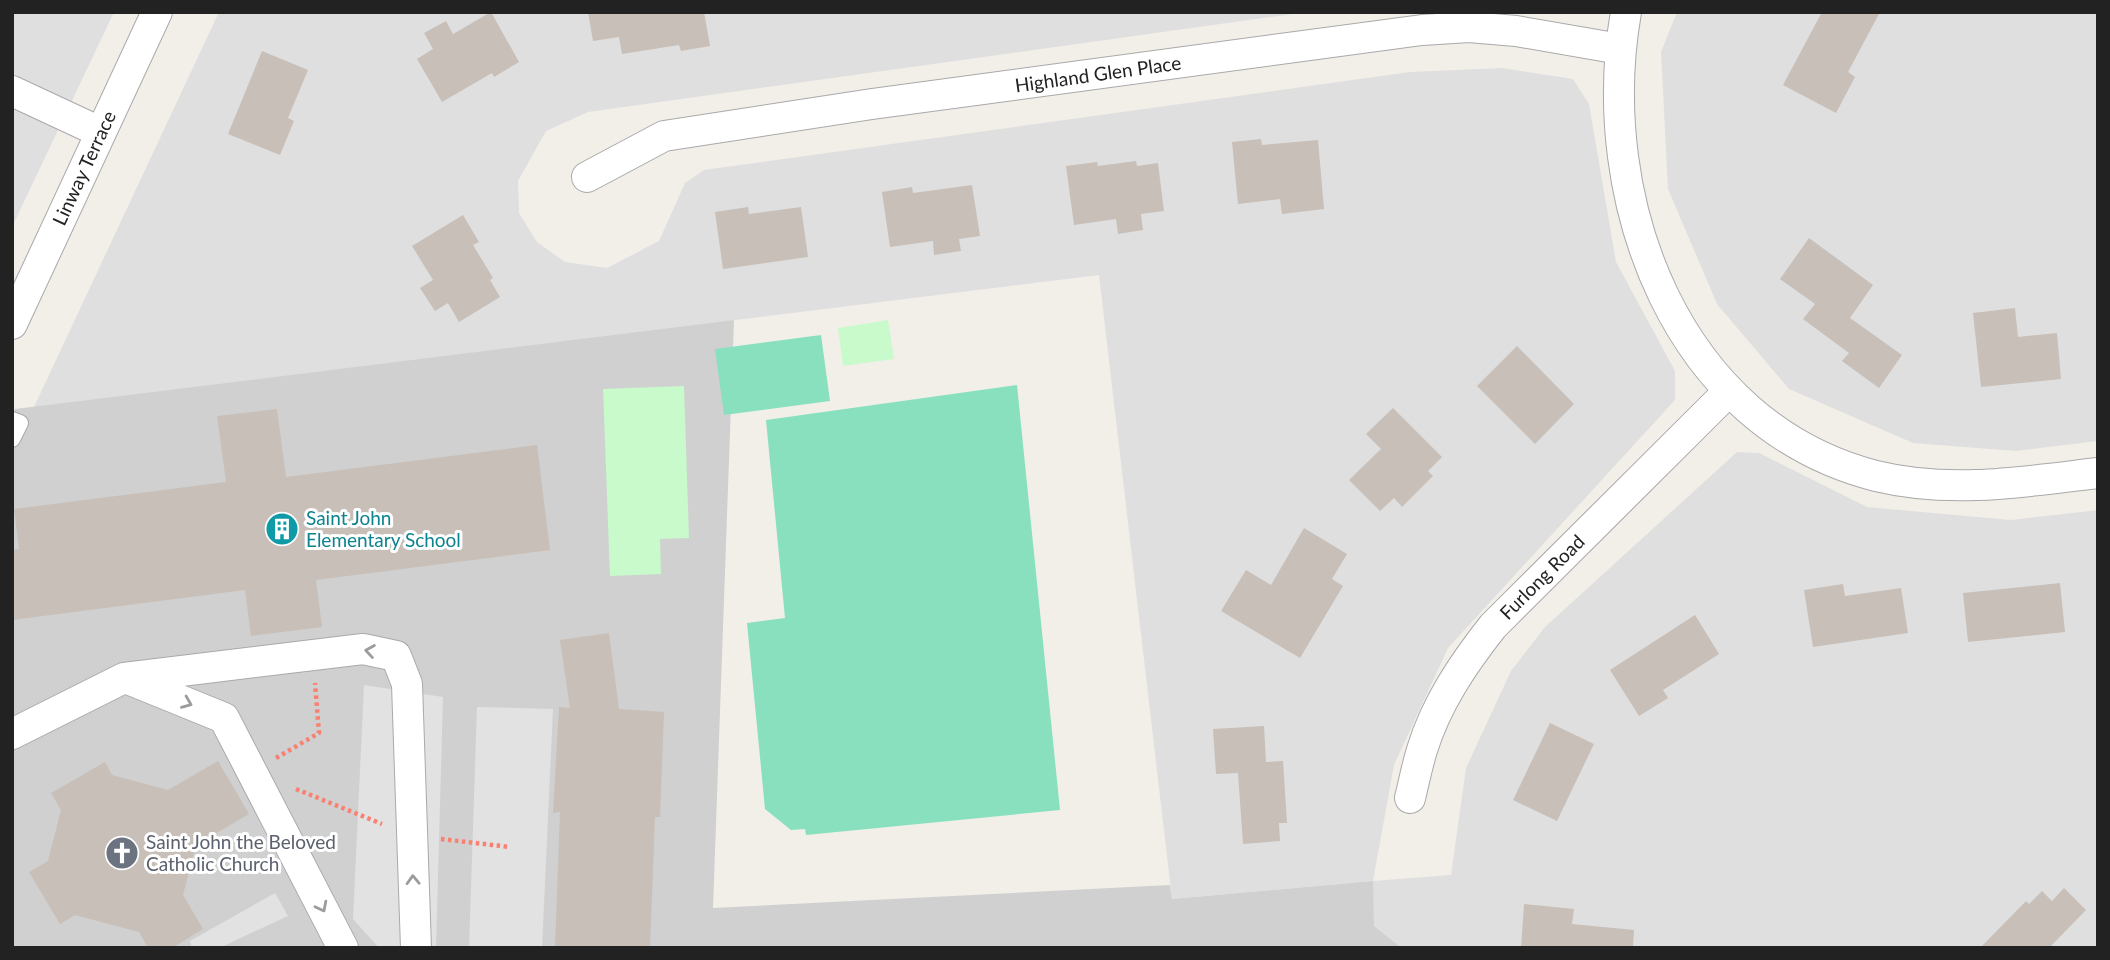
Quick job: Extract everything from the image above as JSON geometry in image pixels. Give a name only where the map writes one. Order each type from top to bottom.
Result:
[{"type":"street","name":"Linway Terrace","points":[[12,324],[157,12]]},
{"type":"street","points":[[1626,12],[1620,49],[1619,106],[1626,172],[1640,233],[1658,287],[1683,333],[1729,391],[1785,437],[1826,458],[1876,476],[1929,485],[1982,486],[2098,473]]},
{"type":"street","name":"Highland Glen Place","points":[[587,177],[664,135],[886,102],[1422,30],[1469,27],[1516,31],[1620,49]]},
{"type":"street","points":[[12,92],[100,132]]},
{"type":"street","name":"Furlong Road","points":[[1410,798],[1422,750],[1441,703],[1468,658],[1493,626],[1729,391]]},
{"type":"street","points":[[12,734],[124,678],[363,649],[396,656],[407,684],[415,948]]},
{"type":"street","points":[[124,678],[224,718],[343,948]]},
{"type":"lane","points":[[12,420],[20,423],[12,439]]},
{"type":"path","points":[[265,765],[319,733],[315,682]]},
{"type":"path","points":[[286,785],[412,836],[510,847]]},
{"type":"shaded area","points":[[12,12],[114,12],[12,227]]},
{"type":"shaded area","points":[[219,12],[1307,12],[588,112],[546,131],[518,181],[519,213],[537,242],[565,262],[607,268],[659,241],[685,183],[704,170],[1410,72],[1502,68],[1573,79],[1589,104],[1616,262],[1675,371],[1675,400],[1448,648],[1394,765],[1373,881],[1451,875],[1466,768],[1511,671],[1545,627],[1737,452],[1759,453],[1867,507],[2011,520],[2098,510],[2098,948],[1402,948],[1374,926],[1372,881],[1172,899],[1099,275],[34,407]]},
{"type":"shaded area","points":[[1677,12],[2098,12],[2098,441],[2016,451],[1913,443],[1789,389],[1717,304],[1668,189],[1661,52]]},
{"type":"shaded area","points":[[734,320],[713,908],[1170,885],[1172,899],[1373,881],[1374,926],[1402,948],[12,948],[12,415],[15,409]]},
{"type":"shaded area","points":[[364,685],[443,697],[436,948],[379,948],[353,919]]},
{"type":"shaded area","points":[[477,707],[553,709],[542,948],[469,948]]},
{"type":"shaded area","points":[[275,893],[288,916],[219,948],[192,948],[190,941]]},
{"type":"green space","points":[[888,320],[894,359],[843,366],[838,328]]},
{"type":"green space","points":[[821,335],[830,401],[724,415],[715,349]]},
{"type":"green space","points":[[1017,385],[1060,810],[806,835],[805,829],[791,830],[765,809],[747,623],[785,618],[766,420]]},
{"type":"green space","points":[[684,386],[689,538],[660,539],[661,574],[610,576],[603,389]]},
{"type":"building","points":[[491,12],[519,62],[494,77],[492,73],[442,102],[417,59],[433,49],[424,33],[446,21],[453,34]]},
{"type":"building","points":[[588,12],[704,12],[710,46],[681,51],[679,45],[622,54],[619,37],[593,41]]},
{"type":"building","points":[[1822,12],[1880,12],[1848,72],[1855,77],[1836,113],[1783,85]]},
{"type":"building","points":[[262,51],[308,70],[288,118],[294,121],[280,155],[228,134]]},
{"type":"building","points":[[1261,139],[1262,145],[1318,140],[1324,209],[1282,214],[1280,199],[1238,204],[1232,142]]},
{"type":"building","points":[[1136,161],[1137,166],[1158,163],[1164,211],[1141,214],[1143,230],[1118,234],[1116,219],[1074,225],[1066,166],[1097,162],[1098,166]]},
{"type":"building","points":[[972,185],[980,236],[959,239],[961,251],[934,255],[933,241],[890,247],[882,192],[912,187],[913,193]]},
{"type":"building","points":[[748,207],[749,214],[801,207],[808,257],[723,269],[715,212]]},
{"type":"building","points":[[463,215],[479,242],[473,245],[493,278],[490,280],[500,297],[459,322],[448,303],[435,311],[420,288],[433,280],[412,246]]},
{"type":"building","points":[[1809,238],[1873,285],[1850,318],[1902,355],[1879,388],[1842,361],[1849,353],[1803,319],[1815,304],[1780,279]]},
{"type":"building","points":[[2015,308],[2018,337],[2057,333],[2061,379],[1981,387],[1973,313]]},
{"type":"building","points":[[1517,346],[1574,404],[1535,444],[1477,386]]},
{"type":"building","points":[[1393,408],[1442,457],[1428,471],[1433,476],[1402,507],[1394,498],[1380,511],[1349,480],[1381,449],[1366,434]]},
{"type":"building","name":"Saint John Elementary School","points":[[277,409],[286,477],[537,445],[550,550],[316,580],[322,627],[251,636],[245,590],[12,620],[12,550],[19,549],[14,509],[226,482],[217,416]]},
{"type":"building","points":[[1304,528],[1347,554],[1332,579],[1343,586],[1300,658],[1221,611],[1246,570],[1271,585]]},
{"type":"building","points":[[2060,583],[2065,632],[1968,642],[1963,593]]},
{"type":"building","points":[[1843,584],[1845,596],[1901,588],[1908,633],[1813,647],[1804,590]]},
{"type":"building","points":[[1695,615],[1719,654],[1663,690],[1668,698],[1639,716],[1610,670]]},
{"type":"building","points":[[609,633],[619,709],[664,712],[660,817],[655,817],[650,948],[555,948],[560,812],[553,813],[559,707],[570,708],[560,640]]},
{"type":"building","points":[[1550,723],[1594,744],[1557,821],[1513,800]]},
{"type":"building","points":[[1264,726],[1266,762],[1283,761],[1287,823],[1279,823],[1280,841],[1243,844],[1238,773],[1216,774],[1213,729]]},
{"type":"building","name":"Saint John the Beloved Catholic Church","points":[[218,761],[249,814],[196,845],[183,895],[203,929],[172,948],[148,948],[139,932],[75,915],[60,924],[29,872],[48,861],[61,810],[51,793],[105,762],[112,775],[168,790]]},
{"type":"building","points":[[2064,888],[2086,910],[2049,948],[1980,948],[2026,901],[2029,904],[2042,891],[2052,901]]},
{"type":"building","points":[[1524,904],[1574,909],[1572,924],[1634,930],[1633,948],[1521,948]]},
{"type":"place","name":"Saint John Elementary School","points":[[282,529]]},
{"type":"place","name":"Saint John the Beloved Catholic Church","points":[[122,853]]}]
